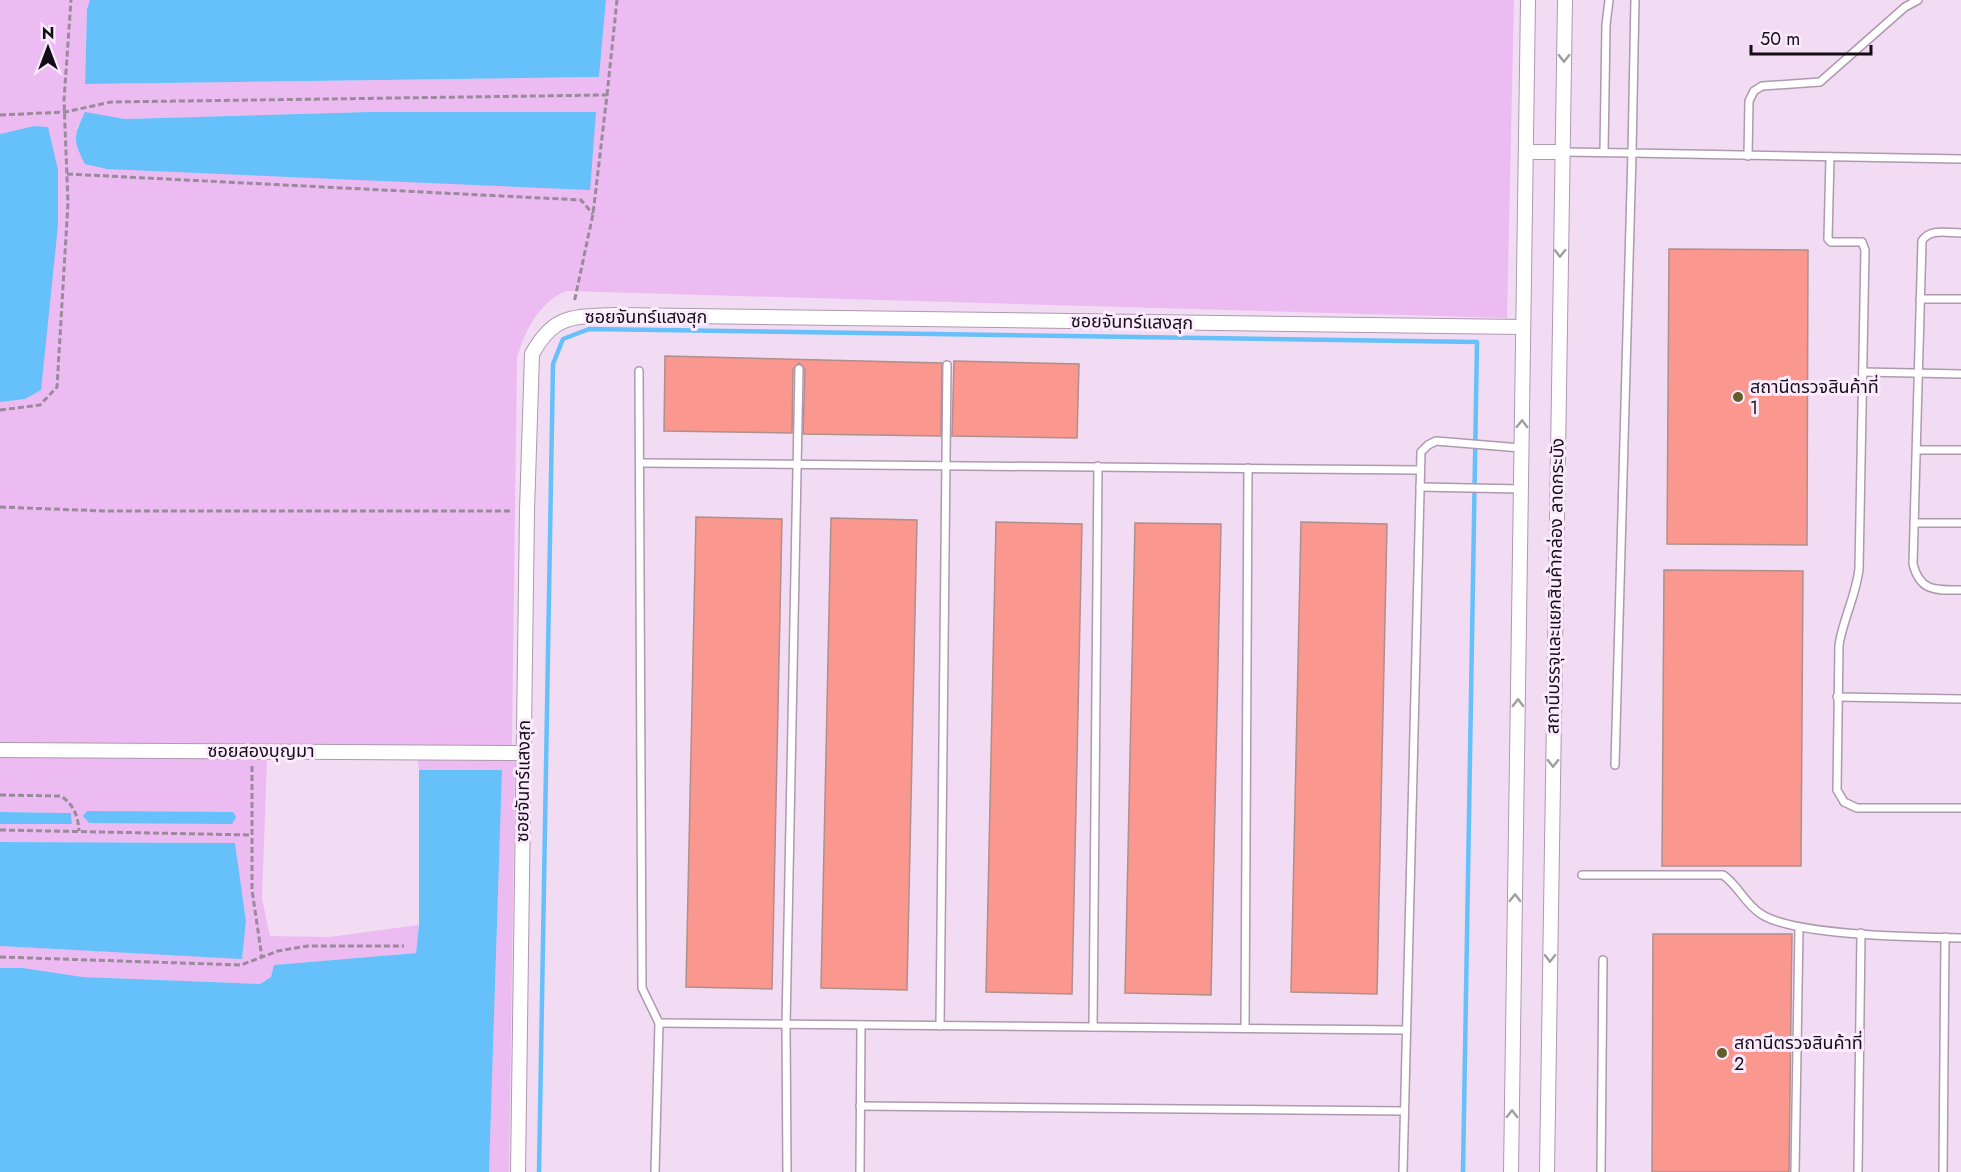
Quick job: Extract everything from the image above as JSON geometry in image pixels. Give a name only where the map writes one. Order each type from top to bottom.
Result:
[{"type":"street","name":"สถานีบรรจุและแยกสินค้ากล่อง ลาดกระบัง","points":[[1511,1172],[1528,0]]},
{"type":"street","name":"สถานีบรรจุและแยกสินค้ากล่อง ลาดกระบัง","points":[[1547,1172],[1565,0]]},
{"type":"street","points":[[1526,152],[1562,152]]},
{"type":"street","name":"ซอยจันทร์แสงสุก","points":[[518,1172],[527,511],[532,354],[541,337],[557,323],[569,317],[614,315],[1523,327]]},
{"type":"street","name":"ซอยสองบุญมา","points":[[0,750],[523,753]]},
{"type":"lane","points":[[1604,152],[1606,25],[1609,0]]},
{"type":"lane","points":[[1615,765],[1635,0]]},
{"type":"lane","points":[[1748,156],[1749,101],[1754,91],[1762,86],[1820,82],[1905,7],[1918,0]]},
{"type":"lane","points":[[1562,152],[1961,159]]},
{"type":"lane","points":[[1830,157],[1828,239],[1831,242],[1862,242],[1865,244],[1859,569],[1857,588],[1841,628],[1837,697],[1837,790],[1844,802],[1862,808],[1961,808]]},
{"type":"lane","points":[[1961,233],[1934,232],[1926,235],[1922,241],[1914,564],[1916,577],[1922,584],[1940,590],[1961,590]]},
{"type":"lane","points":[[1920,299],[1961,299]]},
{"type":"lane","points":[[940,1026],[947,365]]},
{"type":"lane","points":[[787,1172],[786,1024],[799,462],[799,369]]},
{"type":"lane","points":[[639,371],[642,988],[647,1003],[659,1023],[655,1172]]},
{"type":"lane","points":[[1863,372],[1961,374]]},
{"type":"lane","points":[[1403,1172],[1422,452],[1436,441],[1521,448]]},
{"type":"lane","points":[[1918,450],[1961,450]]},
{"type":"lane","points":[[641,463],[799,462],[1420,470]]},
{"type":"lane","points":[[1093,1027],[1098,466]]},
{"type":"lane","points":[[1245,1028],[1248,468]]},
{"type":"lane","points":[[1420,487],[1521,489]]},
{"type":"lane","points":[[1916,523],[1961,523]]},
{"type":"lane","points":[[1837,697],[1961,699]]},
{"type":"lane","points":[[1582,875],[1723,875],[1732,881],[1761,914],[1799,927],[1961,938]]},
{"type":"lane","points":[[1795,1172],[1799,927]]},
{"type":"lane","points":[[1858,1172],[1861,933]]},
{"type":"lane","points":[[1943,1172],[1946,937]]},
{"type":"lane","points":[[1601,1172],[1603,960]]},
{"type":"lane","points":[[659,1023],[1405,1030]]},
{"type":"lane","points":[[860,1172],[861,1025]]},
{"type":"lane","points":[[860,1106],[1404,1111]]},
{"type":"path","points":[[0,410],[40,405],[57,387],[68,203],[65,112],[71,0]]},
{"type":"path","points":[[569,317],[593,214],[617,0]]},
{"type":"path","points":[[0,115],[65,112],[111,102],[607,95]]},
{"type":"path","points":[[67,174],[581,200],[593,214]]},
{"type":"path","points":[[0,507],[104,511],[527,511]]},
{"type":"path","points":[[252,751],[252,890],[262,958]]},
{"type":"path","points":[[0,795],[61,796],[69,802],[78,817],[79,831]]},
{"type":"path","points":[[0,830],[252,834]]},
{"type":"path","points":[[0,957],[241,965],[278,951],[308,946],[404,946]]},
{"type":"shaded area","points":[[0,0],[90,0],[87,9],[85,84],[599,77],[606,0],[1514,0],[1507,318],[566,291],[556,296],[534,318],[517,358],[512,741],[515,764],[509,1172],[489,1172],[502,770],[419,770],[417,758],[267,760],[262,898],[270,936],[329,937],[419,925],[416,953],[275,965],[271,977],[260,984],[83,977],[23,968],[0,968],[0,946],[242,958],[246,921],[235,843],[0,842],[0,824],[72,823],[71,813],[0,812],[0,402],[25,399],[34,126],[0,134]],"holes":[[[369,112],[596,112],[76,129],[85,113],[125,119]]]},
{"type":"water","points":[[90,0],[606,0],[599,77],[85,84],[87,9]]},
{"type":"water","points":[[85,112],[125,119],[369,112],[596,112],[590,190],[107,169],[85,164],[78,150],[76,138],[78,127]]},
{"type":"water","points":[[34,126],[48,127],[58,170],[58,225],[41,390],[25,399],[0,402],[0,134]]},
{"type":"water","points":[[419,770],[502,770],[489,1172],[0,1172],[0,968],[23,968],[83,977],[260,984],[271,977],[274,965],[416,953],[419,925]]},
{"type":"water","points":[[87,811],[233,812],[236,817],[232,824],[89,823],[83,816]]},
{"type":"water","points":[[0,812],[71,813],[72,824],[0,824]]},
{"type":"water","points":[[0,842],[235,843],[246,921],[242,959],[0,946]]},
{"type":"building","name":"สถานีตรวจสินค้าที่ 1","points":[[1669,249],[1808,250],[1807,545],[1667,544]]},
{"type":"building","points":[[665,356],[942,363],[941,436],[803,434],[805,369],[799,363],[793,369],[792,433],[664,431]]},
{"type":"building","points":[[954,361],[1079,364],[1077,438],[952,436]]},
{"type":"building","points":[[696,517],[782,519],[772,989],[686,987]]},
{"type":"building","points":[[831,518],[917,520],[907,990],[821,988]]},
{"type":"building","points":[[996,522],[1082,524],[1072,994],[986,992]]},
{"type":"building","points":[[1301,522],[1387,524],[1377,994],[1291,992]]},
{"type":"building","points":[[1135,523],[1221,524],[1211,995],[1125,993]]},
{"type":"building","points":[[1664,570],[1803,571],[1801,866],[1662,866]]},
{"type":"building","name":"สถานีตรวจสินค้าที่ 2","points":[[1653,934],[1792,934],[1789,1172],[1652,1172]]},
{"type":"waterway","points":[[539,1172],[553,364],[563,339],[589,329],[1477,342],[1463,1172]]},
{"type":"place","name":"สถานีตรวจสินค้าที่ 1","points":[[1738,397]]},
{"type":"place","name":"สถานีตรวจสินค้าที่ 2","points":[[1722,1053]]}]
